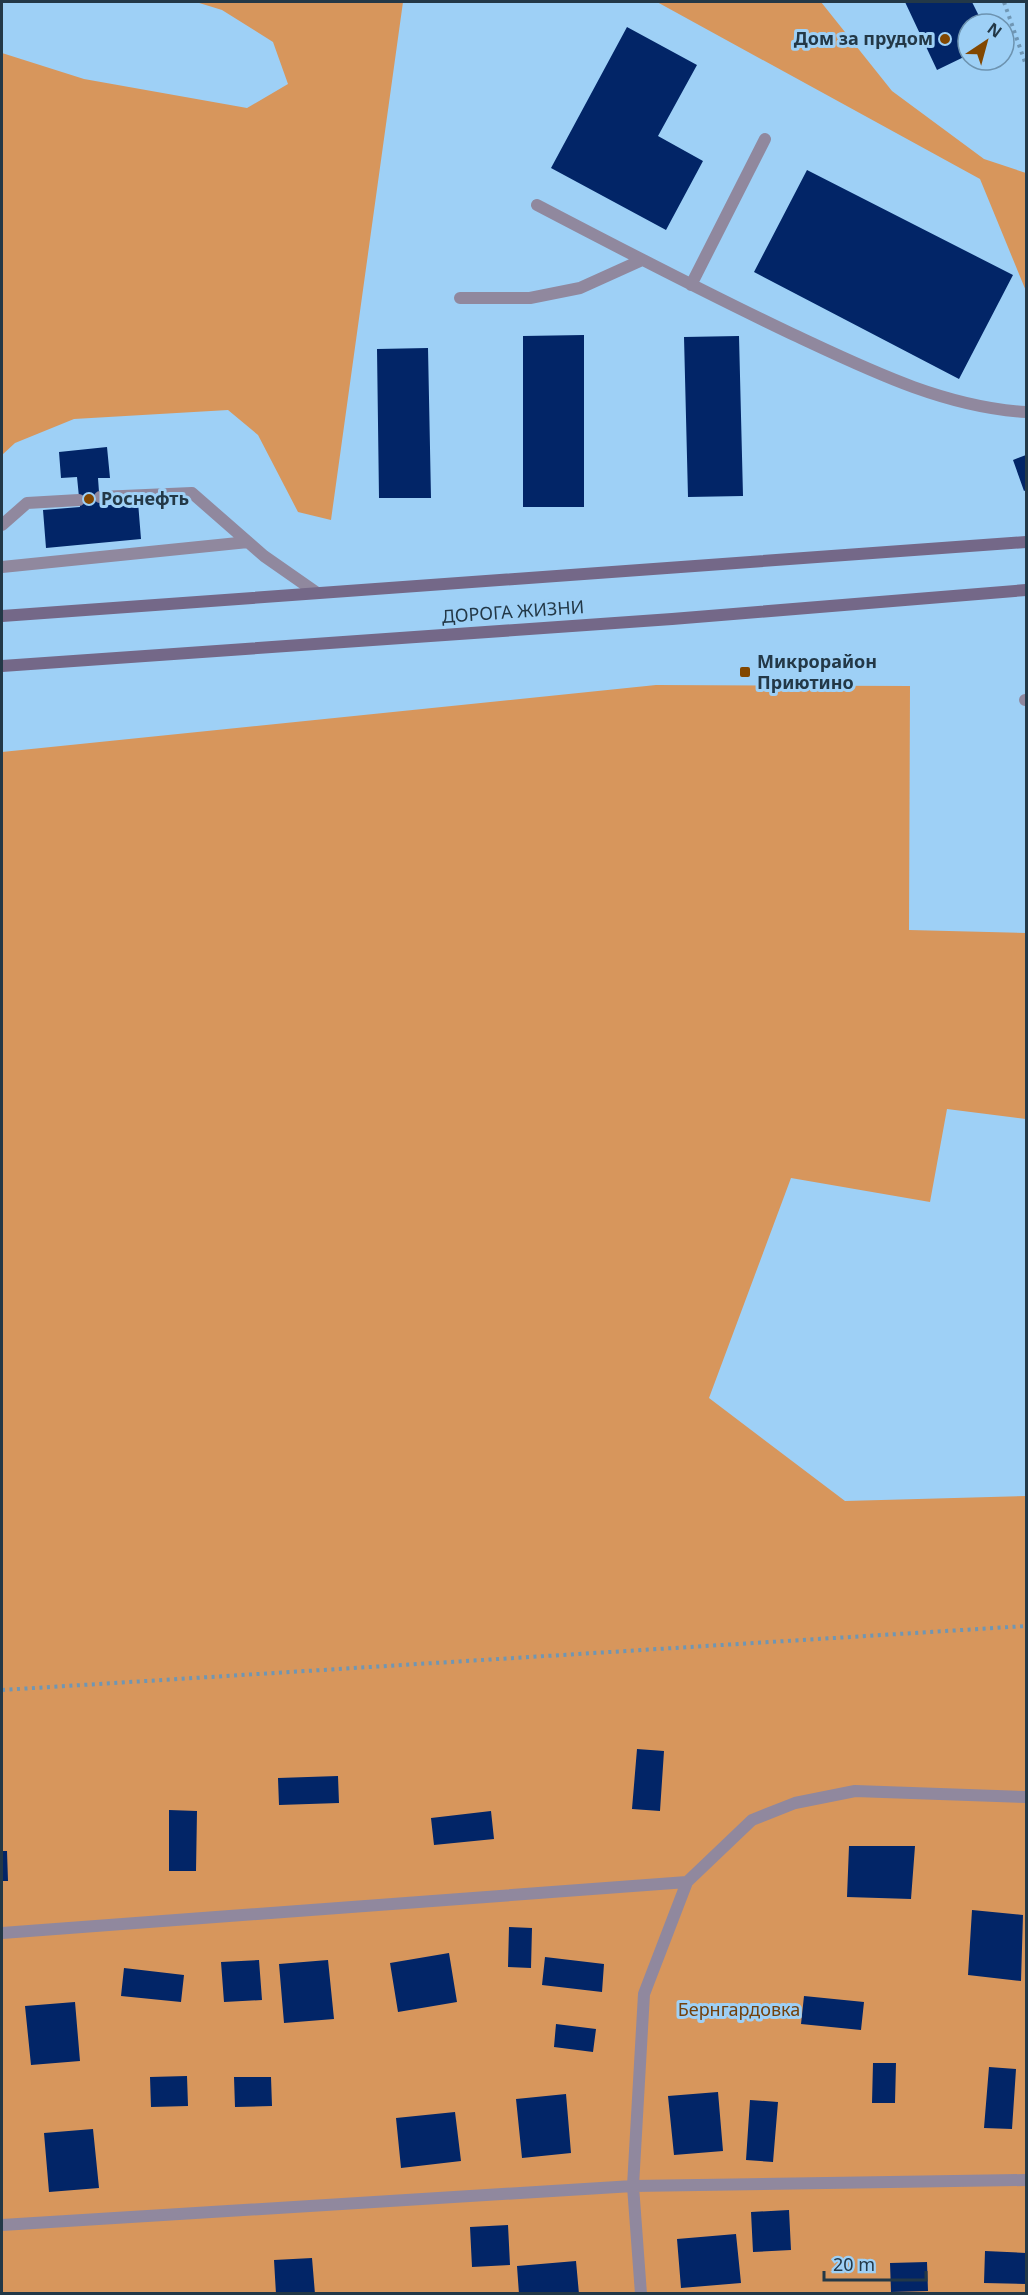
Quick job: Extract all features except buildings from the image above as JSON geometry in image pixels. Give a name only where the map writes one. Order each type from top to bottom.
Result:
[{"type":"main road","name":"ДОРОГА ЖИЗНИ","points":[[2,616],[1026,542]]},
{"type":"main road","name":"ДОРОГА ЖИЗНИ","points":[[2,666],[672,619],[1026,590]]},
{"type":"street","points":[[691,285],[765,139]]},
{"type":"street","points":[[537,205],[691,285],[886,378],[970,404],[1026,412]]},
{"type":"street","points":[[460,298],[530,297],[580,288],[642,260]]},
{"type":"street","points":[[100,497],[192,493],[248,542],[317,592]]},
{"type":"street","points":[[2,525],[27,503],[79,500]]},
{"type":"street","points":[[2,567],[248,542]]},
{"type":"street","points":[[641,2294],[633,2186],[644,1994],[687,1882],[752,1821],[795,1803],[855,1791],[1026,1797]]},
{"type":"street","points":[[2,1933],[687,1882]]},
{"type":"street","points":[[2,2225],[633,2186],[1026,2180]]},
{"type":"path","points":[[1004,2],[1026,65]]},
{"type":"path","points":[[2,1690],[1026,1626]]},
{"type":"green space","points":[[196,2],[403,2],[331,520],[298,512],[258,435],[228,410],[74,419],[15,443],[2,455],[2,53],[84,79],[247,108],[288,84],[273,42],[222,10]]},
{"type":"green space","points":[[657,2],[821,2],[892,91],[984,159],[1026,173],[1026,291],[980,179]]},
{"type":"green space","name":"Бернгардовка","points":[[656,685],[910,686],[909,930],[1026,933],[1026,1119],[947,1109],[930,1202],[791,1178],[709,1398],[845,1501],[1026,1496],[1026,2293],[2,2293],[2,752]]},
{"type":"place","name":"Дом за прудом","points":[[945,39]]},
{"type":"place","name":"Роснефть","points":[[89,499]]},
{"type":"place","name":"Микрорайон Приютино","points":[[745,672]]}]
